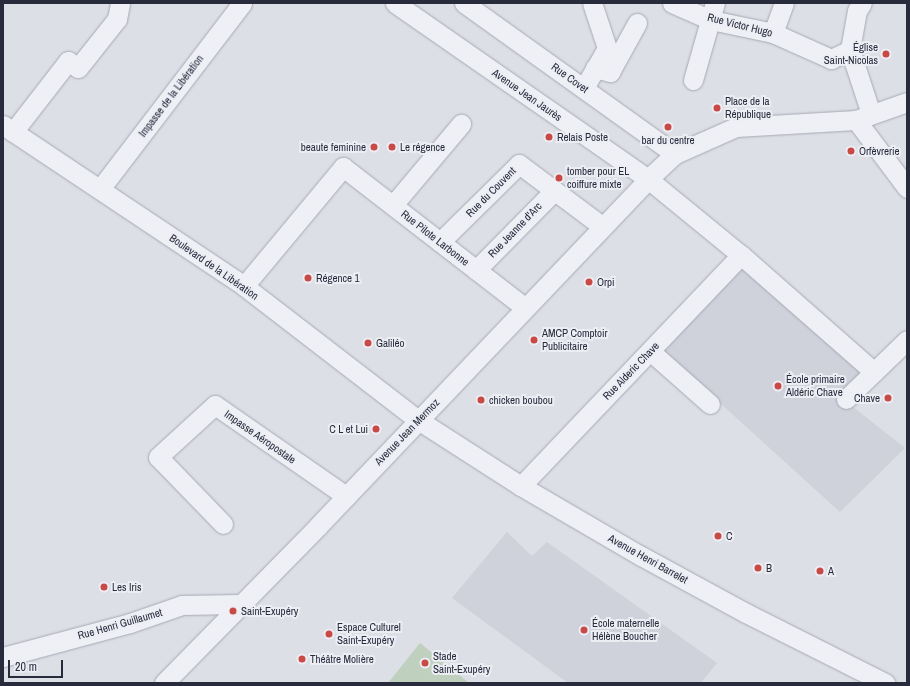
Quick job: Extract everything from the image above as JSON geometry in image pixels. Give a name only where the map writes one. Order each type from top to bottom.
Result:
[{"type":"street","points":[[8,129],[68,61],[78,68],[117,19],[120,3]]},
{"type":"street","name":"Impasse de la Libération","points":[[100,189],[242,3]]},
{"type":"street","name":"Avenue Jean Jaurès","points":[[395,3],[648,179]]},
{"type":"street","name":"Rue Covet","points":[[464,3],[675,154]]},
{"type":"street","points":[[488,3],[499,28]]},
{"type":"street","points":[[584,88],[607,48],[592,3]]},
{"type":"street","name":"Rue Victor Hugo","points":[[672,3],[713,11],[773,33],[831,59],[850,50]]},
{"type":"street","points":[[773,33],[784,3]]},
{"type":"street","points":[[862,3],[858,11],[850,50],[864,117],[907,188]]},
{"type":"street","points":[[693,80],[701,47],[713,11]]},
{"type":"street","points":[[595,68],[610,72],[638,23]]},
{"type":"street","points":[[874,372],[741,255],[648,179],[675,154],[736,127],[864,117],[907,102]]},
{"type":"street","name":"Rue Pilote Larbonne","points":[[461,124],[393,205],[524,307]]},
{"type":"street","name":"Boulevard de la Libération","points":[[8,129],[244,286],[418,420]]},
{"type":"street","name":"Rue du Couvent","points":[[440,242],[519,164],[602,226]]},
{"type":"street","points":[[244,286],[343,167],[393,205]]},
{"type":"street","name":"Avenue Jean Mermoz","points":[[164,683],[346,496],[524,307],[648,179]]},
{"type":"street","name":"Rue Jeanne d'Arc","points":[[476,270],[554,191]]},
{"type":"street","name":"Rue Alderic Chave","points":[[521,486],[741,255]]},
{"type":"street","points":[[846,399],[907,340]]},
{"type":"street","points":[[650,351],[710,404]]},
{"type":"street","name":"Impasse Aéropostale","points":[[223,524],[158,457],[215,405],[346,496]]},
{"type":"street","name":"Avenue Henri Barrelet","points":[[418,420],[521,486],[641,556],[746,613],[885,683]]},
{"type":"street","name":"Rue Henri Guillaumet","points":[[3,657],[130,623],[182,605],[240,604]]},
{"type":"shaded area","name":"École primaire Aldéric Chave","points":[[735,261],[865,374],[843,399],[905,448],[840,512],[656,345]]},
{"type":"shaded area","name":"École maternelle Hélène Boucher","points":[[507,532],[532,556],[547,542],[717,663],[701,683],[568,683],[452,598]]},
{"type":"green space","name":"Stade Saint-Exupéry","points":[[420,643],[469,683],[388,683]]},
{"type":"place","name":"Église Saint-Nicolas","points":[[886,54]]},
{"type":"place","name":"Place de la République","points":[[717,108]]},
{"type":"place","name":"bar du centre","points":[[668,127]]},
{"type":"place","name":"Relais Poste","points":[[549,137]]},
{"type":"place","name":"beaute feminine","points":[[374,147]]},
{"type":"place","name":"Le régence","points":[[392,147]]},
{"type":"place","name":"Orfèvrerie","points":[[851,151]]},
{"type":"place","name":"tomber pour EL coiffure mixte","points":[[559,178]]},
{"type":"place","name":"Régence 1","points":[[308,278]]},
{"type":"place","name":"Orpi","points":[[589,282]]},
{"type":"place","name":"AMCP Comptoir Publicitaire","points":[[534,340]]},
{"type":"place","name":"Galiléo","points":[[368,343]]},
{"type":"place","name":"École primaire Aldéric Chave","points":[[778,386]]},
{"type":"place","name":"Chave","points":[[888,398]]},
{"type":"place","name":"chicken boubou","points":[[481,400]]},
{"type":"place","name":"C L et Lui","points":[[376,429]]},
{"type":"place","name":"C","points":[[718,536]]},
{"type":"place","name":"B","points":[[758,568]]},
{"type":"place","name":"A","points":[[820,571]]},
{"type":"place","name":"Les Iris","points":[[104,587]]},
{"type":"place","name":"Saint-Exupéry","points":[[233,611]]},
{"type":"place","name":"École maternelle Hélène Boucher","points":[[584,630]]},
{"type":"place","name":"Espace Culturel Saint-Exupéry","points":[[329,634]]},
{"type":"place","name":"Théâtre Molière","points":[[302,659]]},
{"type":"place","name":"Stade Saint-Exupéry","points":[[425,663]]}]
